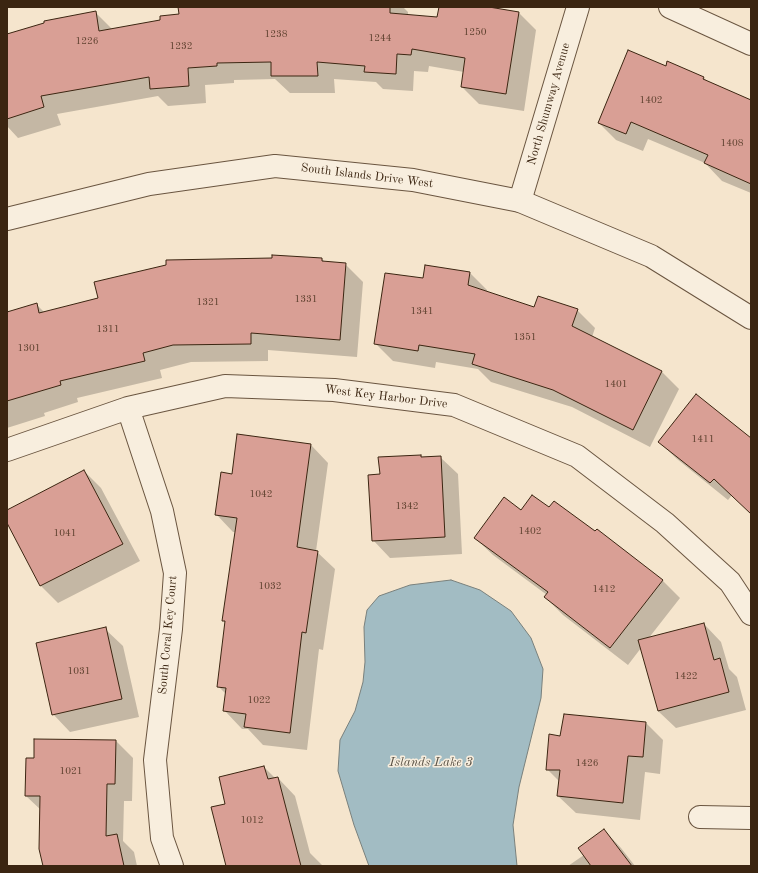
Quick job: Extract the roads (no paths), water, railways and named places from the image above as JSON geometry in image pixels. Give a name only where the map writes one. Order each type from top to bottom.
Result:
[{"type":"street","name":"North Shumway Avenue","points":[[520,201],[578,7]]},
{"type":"street","points":[[670,7],[751,44]]},
{"type":"street","name":"South Islands Drive West","points":[[7,219],[149,184],[275,166],[413,180],[520,201],[651,256],[751,318]]},
{"type":"street","name":"West Key Harbor Drive","points":[[7,450],[128,408],[224,386],[334,390],[454,405],[577,456],[665,523],[730,582],[751,614]]},
{"type":"street","name":"South Coral Key Court","points":[[128,408],[162,511],[175,573],[171,629],[155,760],[162,838],[172,866]]},
{"type":"street","points":[[700,817],[751,818]]},
{"type":"water","name":"Islands Lake 3","points":[[451,580],[480,590],[511,611],[531,638],[543,669],[541,698],[519,787],[513,825],[517,866],[369,866],[354,825],[338,771],[340,740],[355,711],[363,682],[365,662],[364,627],[367,610],[379,596],[410,585]]}]
